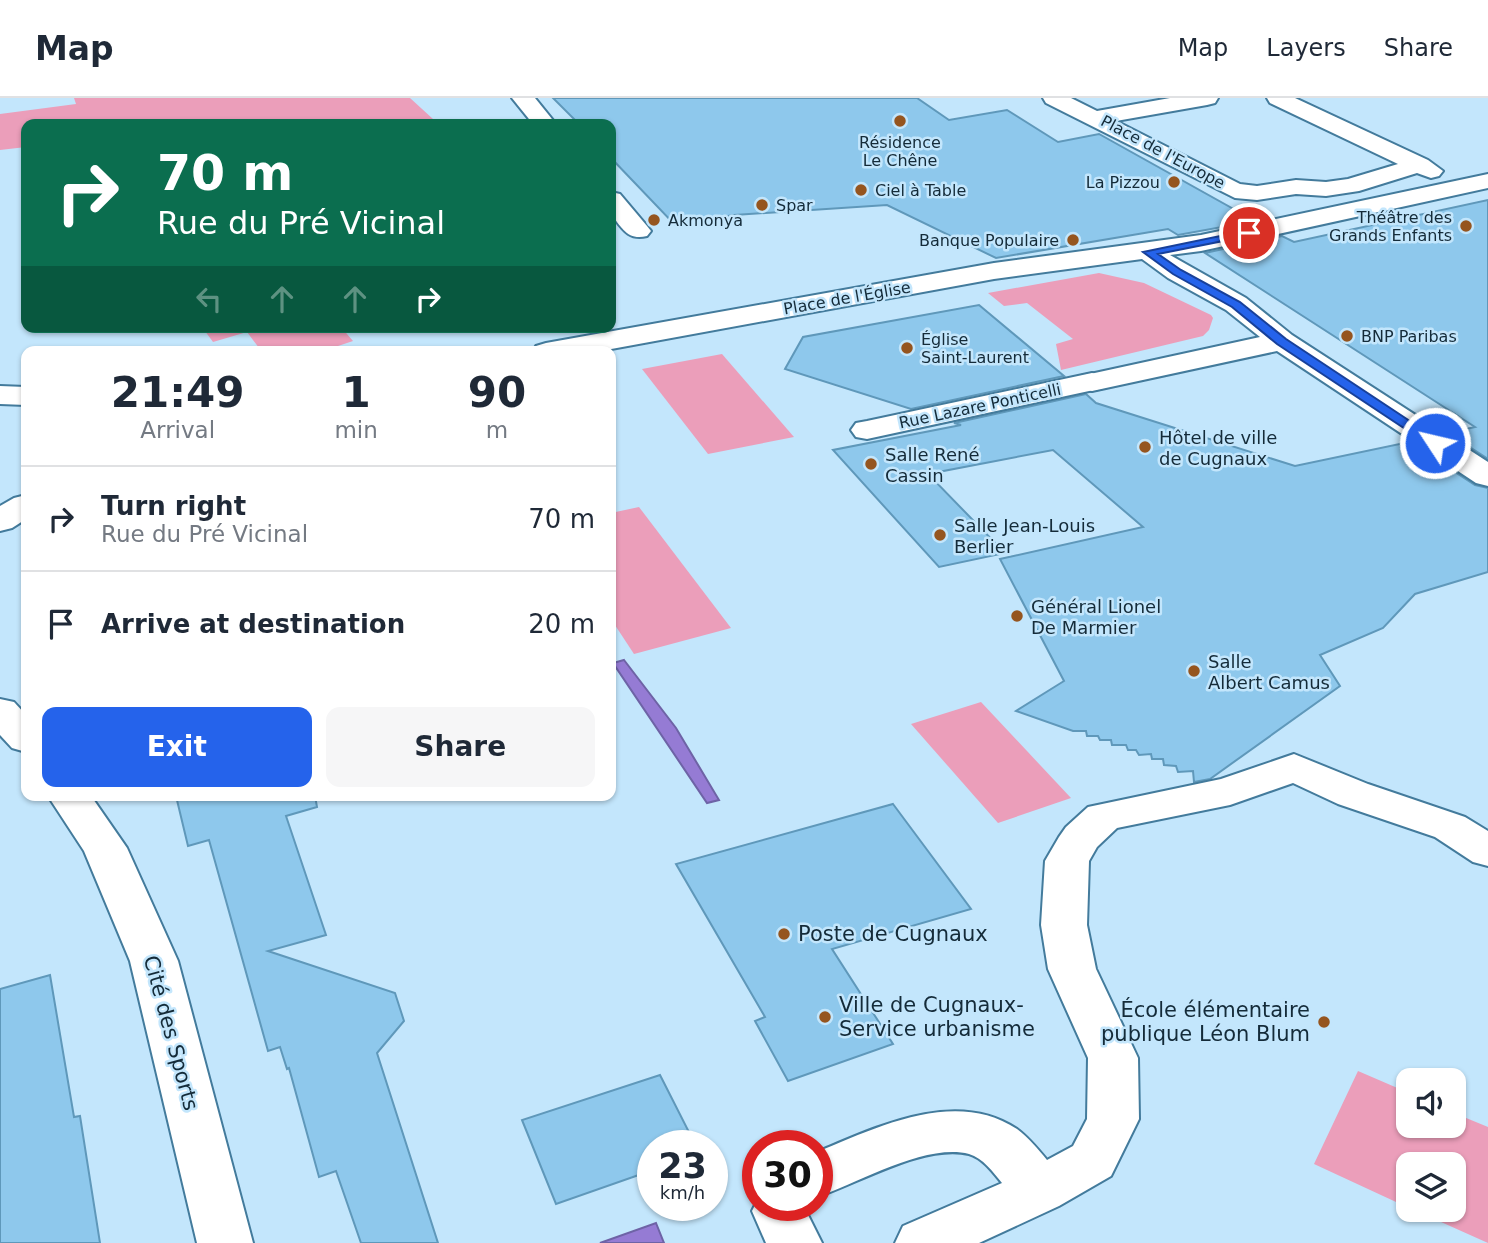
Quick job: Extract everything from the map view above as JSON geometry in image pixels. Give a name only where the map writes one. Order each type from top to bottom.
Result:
[{"type":"street","points":[[523,98],[541,119]]},
{"type":"street","points":[[1054,98],[1094,118]]},
{"type":"street","name":"Place de l'Europe","points":[[1094,118],[1207,98]]},
{"type":"street","points":[[1278,98],[1462,187]]},
{"type":"street","name":"Place de l'Europe","points":[[1094,118],[1235,191],[1257,193],[1296,187],[1326,190],[1350,187],[1420,165]]},
{"type":"street","name":"Place de l'Église","points":[[579,346],[994,271],[1149,252],[1488,181]]},
{"type":"street","points":[[616,205],[638,231]]},
{"type":"street","points":[[1149,252],[1177,272],[1236,304],[1282,341],[1488,476]]},
{"type":"street","name":"Rue Lazare Ponticelli","points":[[867,430],[1282,341]]},
{"type":"street","points":[[0,396],[21,396]]},
{"type":"street","points":[[0,521],[21,508]]},
{"type":"street","points":[[0,711],[21,734]]},
{"type":"street","points":[[923,1243],[1040,1190],[1092,1161],[1113,1119],[1113,1058],[1072,970],[1064,925],[1067,862],[1081,836],[1103,817],[1230,791],[1294,767],[1353,793],[1450,827],[1488,851]]},
{"type":"street","name":"Cité des Sports","points":[[72,801],[104,848],[155,961],[225,1243]]},
{"type":"street","points":[[833,1169],[931,1132],[964,1130],[996,1142],[1040,1190]]},
{"type":"street","points":[[784,1221],[794,1243]]},
{"type":"shaded area","points":[[74,98],[410,98],[433,119],[21,119],[21,148],[0,150],[0,114],[76,104]]},
{"type":"shaded area","points":[[1099,273],[1144,283],[1211,315],[1213,318],[1209,330],[1203,336],[1061,370],[1056,344],[1073,339],[1027,303],[1004,306],[988,293]]},
{"type":"shaded area","points":[[206,333],[244,333],[213,342]]},
{"type":"shaded area","points":[[248,333],[346,333],[353,341],[338,346],[258,346]]},
{"type":"shaded area","points":[[722,354],[794,437],[708,454],[642,369]]},
{"type":"shaded area","points":[[639,507],[731,628],[634,654],[616,627],[616,512]]},
{"type":"shaded area","points":[[624,660],[676,728],[719,800],[707,803],[616,667],[616,662]]},
{"type":"shaded area","points":[[981,702],[1071,798],[998,823],[911,724]]},
{"type":"shaded area","points":[[1358,1071],[1396,1087],[1396,1138],[1466,1138],[1466,1118],[1488,1127],[1488,1243],[1441,1222],[1466,1222],[1466,1152],[1396,1152],[1396,1202],[1314,1164]]},
{"type":"shaded area","points":[[656,1223],[664,1243],[600,1243]]},
{"type":"building","points":[[553,98],[917,98],[949,120],[1007,110],[1058,142],[1099,134],[1255,221],[1178,235],[1168,229],[996,258],[887,205],[734,215],[675,225],[616,163],[616,119],[574,119]]},
{"type":"building","points":[[1488,200],[1488,459],[1448,433],[1475,427],[1205,253],[1282,236],[1294,242]]},
{"type":"building","name":"Église Saint-Laurent","points":[[979,305],[1064,376],[911,409],[785,369],[803,337]]},
{"type":"building","points":[[1086,394],[1096,403],[1295,466],[1409,442],[1475,485],[1488,488],[1488,572],[1415,594],[1383,628],[1320,655],[1340,686],[1210,779],[1194,782],[1193,771],[1178,772],[1176,766],[1164,765],[1163,759],[1152,759],[1151,754],[1139,755],[1136,750],[1128,750],[1126,745],[1112,745],[1111,740],[1087,736],[1086,731],[1073,731],[1016,711],[1064,681],[1000,559],[1143,527],[1053,450],[928,474],[1005,553],[939,567],[833,450],[961,425],[954,423]]},
{"type":"building","points":[[177,801],[316,801],[317,807],[286,816],[326,935],[268,951],[395,993],[404,1021],[377,1053],[438,1243],[361,1243],[336,1171],[319,1177],[289,1068],[287,1069],[280,1047],[268,1051],[209,840],[188,846]]},
{"type":"building","name":"Poste de Cugnaux","points":[[893,804],[971,909],[832,949],[893,1044],[788,1081],[755,1021],[765,1017],[676,864]]},
{"type":"building","points":[[50,975],[74,1117],[80,1116],[100,1243],[0,1243],[0,989]]},
{"type":"building","points":[[660,1075],[688,1130],[637,1130],[637,1176],[556,1204],[522,1120]]},
{"type":"place","name":"Résidence Le Chêne","points":[[900,121]]},
{"type":"place","name":"La Pizzou","points":[[1174,182]]},
{"type":"place","name":"Ciel à Table","points":[[861,190]]},
{"type":"place","name":"Spar","points":[[762,205]]},
{"type":"place","name":"Akmonya","points":[[654,220]]},
{"type":"place","name":"Théâtre des Grands Enfants","points":[[1466,226]]},
{"type":"place","name":"Banque Populaire","points":[[1073,240]]},
{"type":"place","name":"BNP Paribas","points":[[1347,336]]},
{"type":"place","name":"Église Saint-Laurent","points":[[907,348]]},
{"type":"place","name":"Hôtel de ville de Cugnaux","points":[[1145,447]]},
{"type":"place","name":"Salle René Cassin","points":[[871,464]]},
{"type":"place","name":"Salle Jean-Louis Berlier","points":[[940,535]]},
{"type":"place","name":"Général Lionel De Marmier","points":[[1017,616]]},
{"type":"place","name":"Salle Albert Camus","points":[[1194,671]]},
{"type":"place","name":"Poste de Cugnaux","points":[[784,934]]},
{"type":"place","name":"Ville de Cugnaux- Service urbanisme","points":[[825,1017]]},
{"type":"place","name":"École élémentaire publique Léon Blum","points":[[1324,1022]]},
{"type":"route","points":[[1249,233],[1149,252],[1177,272],[1236,304],[1282,341],[1435,443]]}]
